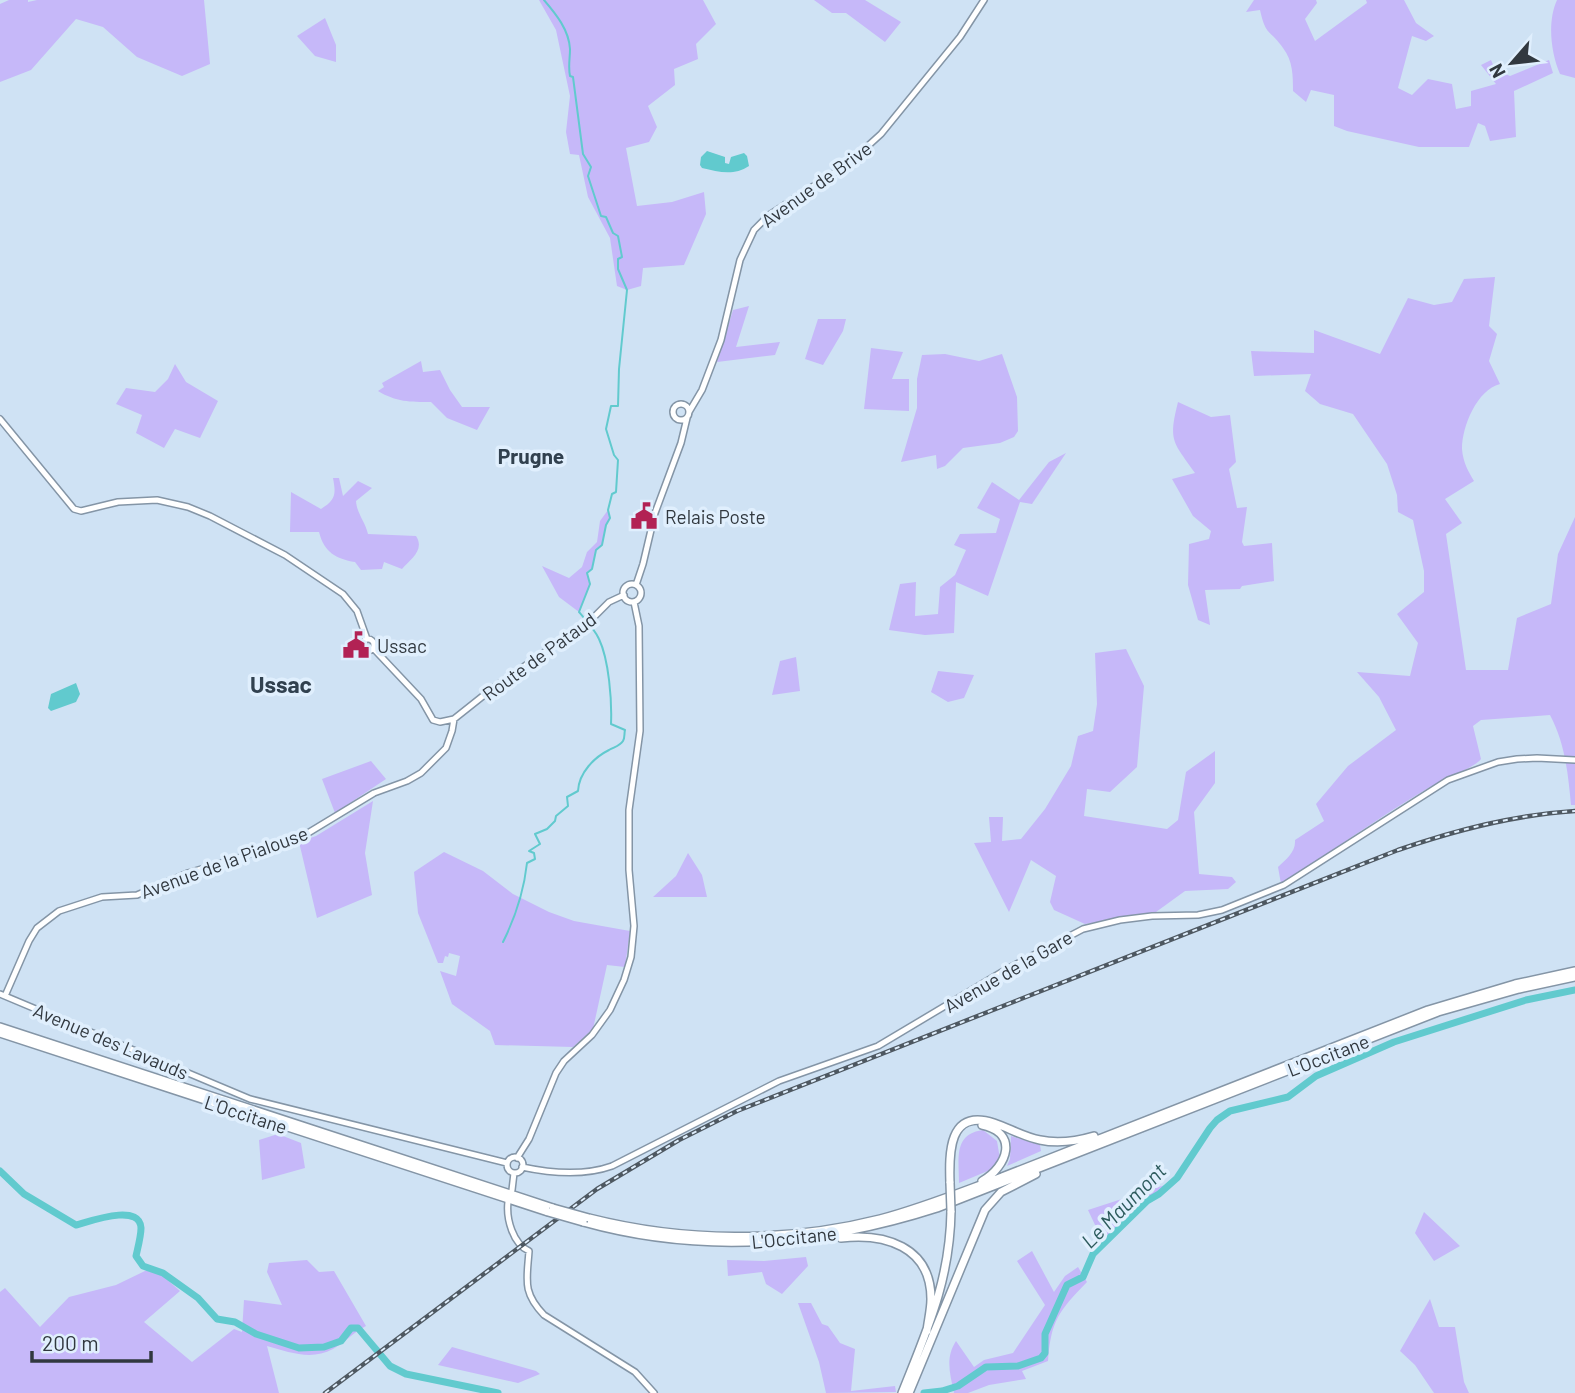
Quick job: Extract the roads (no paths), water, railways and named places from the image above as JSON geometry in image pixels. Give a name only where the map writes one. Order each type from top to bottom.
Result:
[{"type":"highway","name":"L'Occitane","points":[[586,1220],[670,1233],[710,1236],[766,1236],[858,1224],[958,1194],[1428,1010],[1515,984],[1575,971]]},
{"type":"highway","name":"L'Occitane","points":[[0,1033],[619,1231],[684,1241],[759,1242],[860,1230],[937,1209],[1438,1012],[1518,989],[1575,977]]},
{"type":"highway","name":"L'Occitane","points":[[0,1027],[550,1210]]},
{"type":"highway","points":[[953,1183],[951,1145],[956,1132],[968,1123],[987,1121],[1038,1140],[1054,1142],[1080,1140],[1128,1127]]},
{"type":"highway","points":[[909,1393],[938,1307],[953,1251],[956,1143],[962,1133],[976,1125],[985,1125],[999,1133],[1006,1147],[1006,1157],[1003,1164],[985,1179],[958,1194]]},
{"type":"highway","points":[[902,1393],[930,1332],[938,1307],[979,1220],[991,1201],[1008,1188],[1090,1148]]},
{"type":"highway","points":[[809,1238],[875,1236],[899,1245],[914,1256],[925,1274],[938,1307]]},
{"type":"street","name":"Avenue de Brive","points":[[636,585],[661,493],[688,415],[721,340],[740,260],[754,230],[769,215],[849,163],[881,134],[946,55],[984,0]]},
{"type":"street","points":[[683,433],[673,411],[675,406],[699,394]]},
{"type":"street","points":[[678,420],[688,415],[683,404]]},
{"type":"street","points":[[0,419],[74,509],[81,511],[118,502],[157,500],[211,516],[285,555],[343,594],[357,611],[368,639],[362,643],[363,649],[368,651],[373,648],[421,699],[433,720],[440,722],[454,719]]},
{"type":"street","points":[[636,585],[641,594],[634,602],[624,595],[626,587],[636,585]]},
{"type":"street","name":"Route de Pataud","points":[[454,719],[493,688],[588,622],[609,602],[624,595]]},
{"type":"street","points":[[517,1158],[529,1139],[556,1073],[564,1061],[592,1035],[610,1010],[631,957],[634,926],[629,870],[629,810],[640,731],[639,626],[634,602]]},
{"type":"street","name":"Avenue de la Pialouse","points":[[3,995],[37,928],[58,911],[102,897],[137,895],[188,873],[319,828],[374,793],[415,778],[439,756],[450,740],[454,719]]},
{"type":"street","name":"Avenue de la Gare","points":[[522,1167],[562,1172],[600,1170],[612,1166],[779,1080],[878,1046],[1083,929],[1120,920],[1198,915],[1222,910],[1284,885],[1458,776],[1498,762],[1517,759],[1575,760]]},
{"type":"street","name":"Avenue des Lavauds","points":[[3,995],[250,1099],[507,1163]]},
{"type":"street","points":[[512,1158],[517,1158],[521,1160],[522,1167],[514,1173],[509,1170],[507,1163],[512,1158]]},
{"type":"street","points":[[512,1189],[514,1173]]},
{"type":"street","points":[[508,1202],[507,1216],[510,1226],[521,1245],[529,1251],[526,1285],[536,1307],[544,1315],[635,1372],[654,1393]]},
{"type":"waterway","points":[[503,942],[518,904],[527,863],[535,859],[534,853],[529,851],[540,844],[535,834],[547,829],[556,816],[568,806],[567,797],[578,791],[581,778],[589,766],[598,757],[622,743],[625,730],[611,724],[605,658],[599,639],[579,612],[590,584],[587,573],[592,569],[596,550],[602,545],[610,518],[608,510],[612,494],[616,492],[618,460],[606,429],[611,406],[618,406],[627,290],[618,269],[618,259],[622,257],[618,236],[613,233],[606,217],[601,216],[588,176],[591,167],[583,154],[573,77],[569,72],[570,49],[567,35],[544,0]]},
{"type":"waterway","name":"Le Maumont","points":[[924,1393],[958,1386],[986,1367],[1018,1366],[1041,1358],[1045,1353],[1045,1334],[1067,1285],[1083,1277],[1093,1254],[1147,1201],[1177,1178],[1210,1128],[1230,1111],[1288,1097],[1316,1076],[1394,1042],[1526,1000],[1575,990]]},
{"type":"waterway","name":"Le Maumont","points":[[0,1171],[24,1194],[76,1225],[114,1216],[133,1216],[139,1221],[141,1228],[136,1256],[143,1266],[163,1273],[198,1298],[217,1319],[235,1322],[256,1334],[299,1348],[324,1347],[341,1341],[351,1328],[358,1328],[390,1366],[406,1374],[498,1393]]},
{"type":"railway","points":[[325,1393],[597,1189],[679,1140],[737,1111],[1398,850],[1485,824],[1575,811]]},
{"type":"place","name":"Relais Poste","points":[[644,516]]},
{"type":"place","name":"Ussac","points":[[356,645]]},
{"type":"district","name":"Prugne","points":[[531,455]]},
{"type":"district","name":"Ussac","points":[[281,684]]}]
